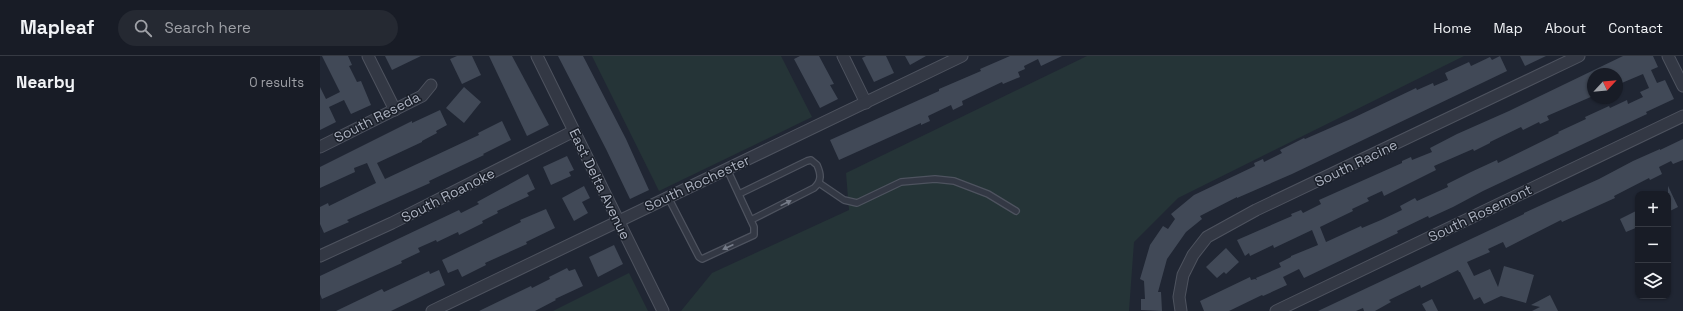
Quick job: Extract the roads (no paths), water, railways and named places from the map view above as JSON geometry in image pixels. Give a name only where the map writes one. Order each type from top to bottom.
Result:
[{"type":"street","points":[[368,56],[395,110]]},
{"type":"street","name":"East Delta Avenue","points":[[537,56],[663,311]]},
{"type":"street","points":[[843,56],[866,103]]},
{"type":"street","name":"South Racine","points":[[1181,311],[1179,297],[1183,275],[1193,255],[1207,237],[1256,210],[1559,60],[1579,56]]},
{"type":"street","points":[[1668,56],[1683,86]]},
{"type":"street","name":"South Rochester","points":[[432,311],[866,103],[956,58]]},
{"type":"street","name":"South Reseda","points":[[320,147],[422,96],[431,85]]},
{"type":"street","name":"South Rosemont","points":[[1276,311],[1683,116]]},
{"type":"street","name":"South Roanoke","points":[[320,256],[392,223],[574,131]]},
{"type":"lane","points":[[739,194],[811,160],[818,165],[821,178],[819,183],[814,188],[795,199],[751,220]]},
{"type":"lane","points":[[668,197],[699,257],[702,259],[754,235],[754,227],[727,169]]},
{"type":"lane","points":[[819,183],[844,200],[857,203],[902,182],[935,179],[954,180],[988,194],[1016,211]]}]
